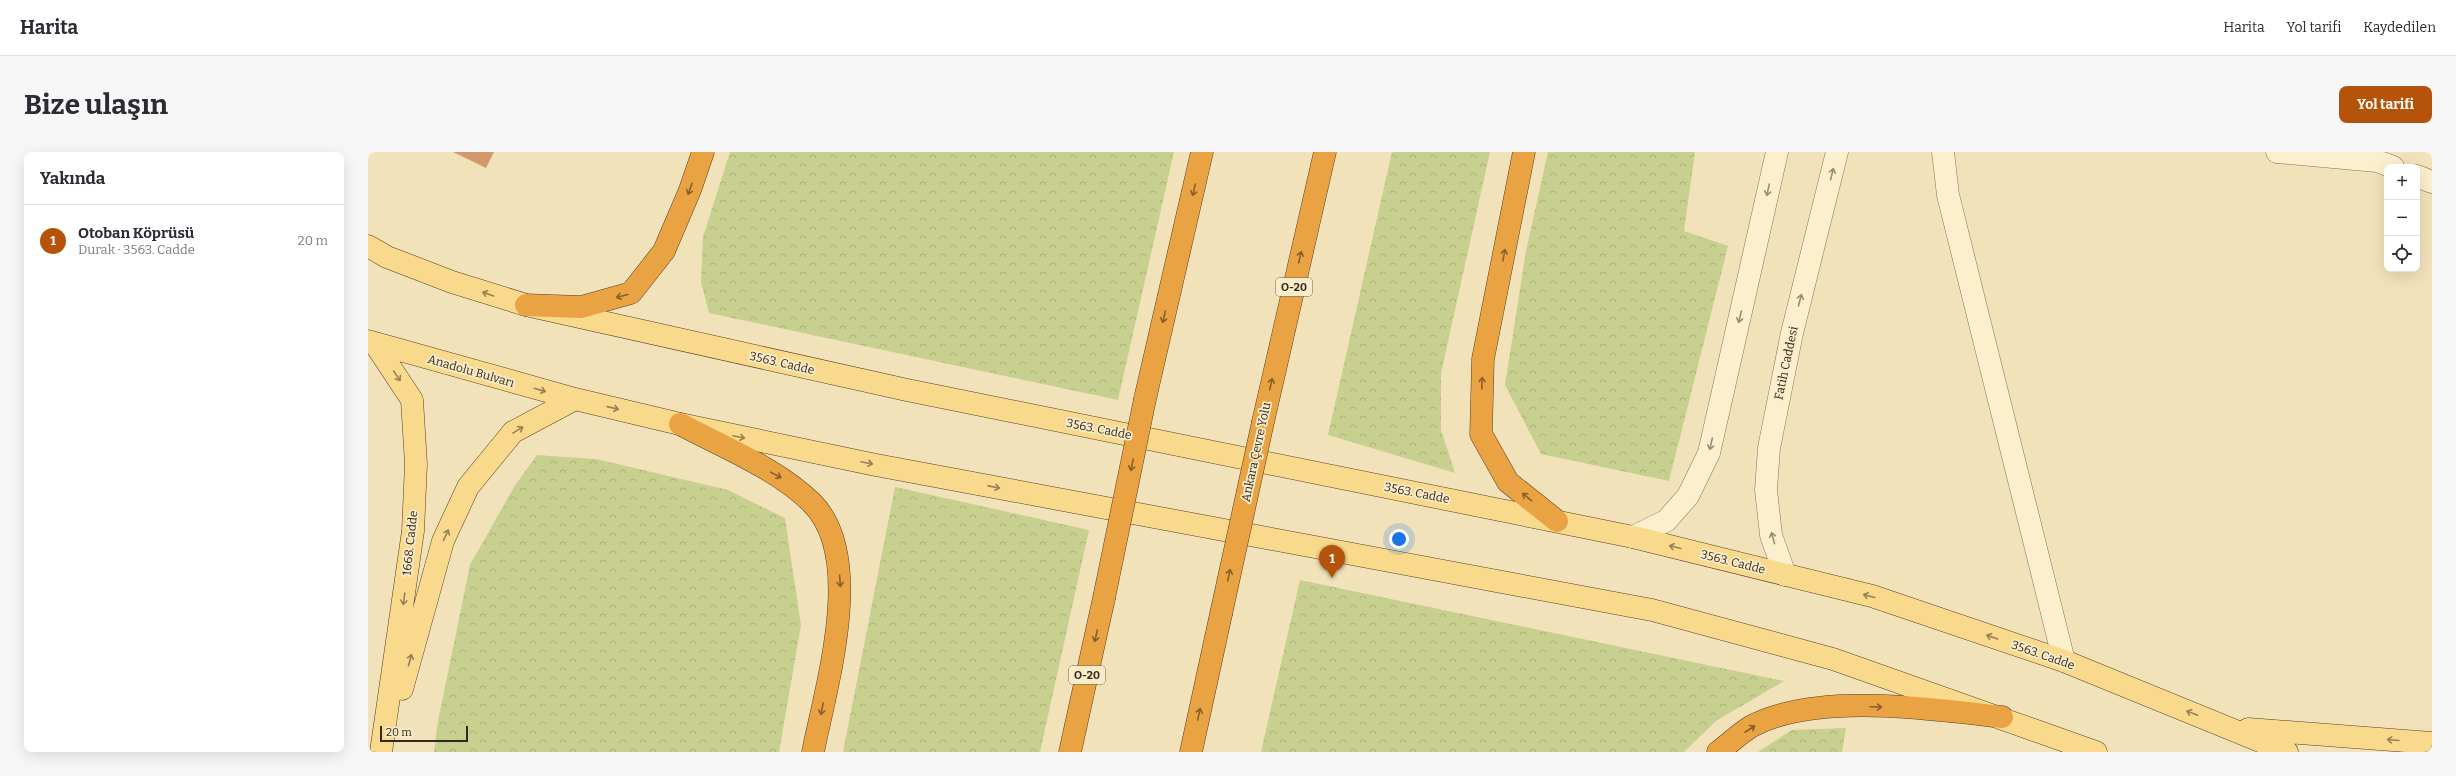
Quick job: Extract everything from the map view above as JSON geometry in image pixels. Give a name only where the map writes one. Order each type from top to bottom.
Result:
[{"type":"highway","points":[[526,305],[581,307],[631,293],[664,252],[690,190],[702,152]]},
{"type":"highway","name":"O-20","points":[[1070,752],[1145,400],[1202,152]]},
{"type":"highway","name":"Ankara Çevre Yolu","points":[[1191,752],[1263,422],[1325,152]]},
{"type":"highway","points":[[1524,152],[1483,359],[1480,434],[1508,482],[1557,521]]},
{"type":"highway","points":[[680,424],[783,479],[812,504],[824,519],[834,544],[841,582],[836,634],[813,752]]},
{"type":"highway","points":[[1718,752],[1752,726],[1802,709],[1864,706],[1932,709],[2002,717]]},
{"type":"main road","points":[[368,246],[387,257],[452,282],[526,305]]},
{"type":"main road","name":"3563. Cadde","points":[[526,305],[907,390],[1633,537],[1872,596],[2064,661],[2287,752]]},
{"type":"main road","name":"Anadolu Bulvarı","points":[[372,342],[575,399]]},
{"type":"main road","name":"1668. Cadde","points":[[372,342],[412,400],[416,464],[414,531],[381,752]]},
{"type":"main road","points":[[385,752],[443,541],[468,487],[514,432],[575,399],[680,424],[876,465],[1652,610],[1833,659],[2002,717],[2069,747],[2096,752]]},
{"type":"main road","points":[[2228,728],[2432,743]]},
{"type":"street","points":[[1633,537],[1666,521],[1688,496],[1709,453],[1777,152]]},
{"type":"street","name":"Fatih Caddesi","points":[[1785,575],[1771,535],[1766,490],[1769,448],[1792,333],[1837,152]]},
{"type":"street","points":[[1943,152],[1948,195],[2064,661]]},
{"type":"street","points":[[2277,152],[2377,161],[2385,164]]},
{"type":"street","points":[[2420,177],[2432,182]]},
{"type":"green space","points":[[730,152],[1174,152],[1118,400],[709,313],[701,282],[703,237]]},
{"type":"green space","points":[[1392,152],[1490,152],[1441,373],[1441,430],[1455,473],[1328,435]]},
{"type":"green space","points":[[1548,152],[1695,152],[1684,231],[1728,246],[1669,481],[1541,454],[1505,385],[1526,251]]},
{"type":"green space","points":[[537,455],[596,459],[728,490],[785,518],[801,625],[779,752],[434,752],[438,721],[470,565],[514,487]]},
{"type":"green space","points":[[895,487],[1089,530],[1040,752],[843,752]]},
{"type":"green space","points":[[1300,580],[1784,681],[1716,721],[1684,752],[1261,752]]},
{"type":"green space","points":[[1846,728],[1842,752],[1758,752],[1792,730]]},
{"type":"building","points":[[453,152],[494,152],[486,168]]},
{"type":"place","name":"Otoban Köprüsü","points":[[1332,578]]}]
